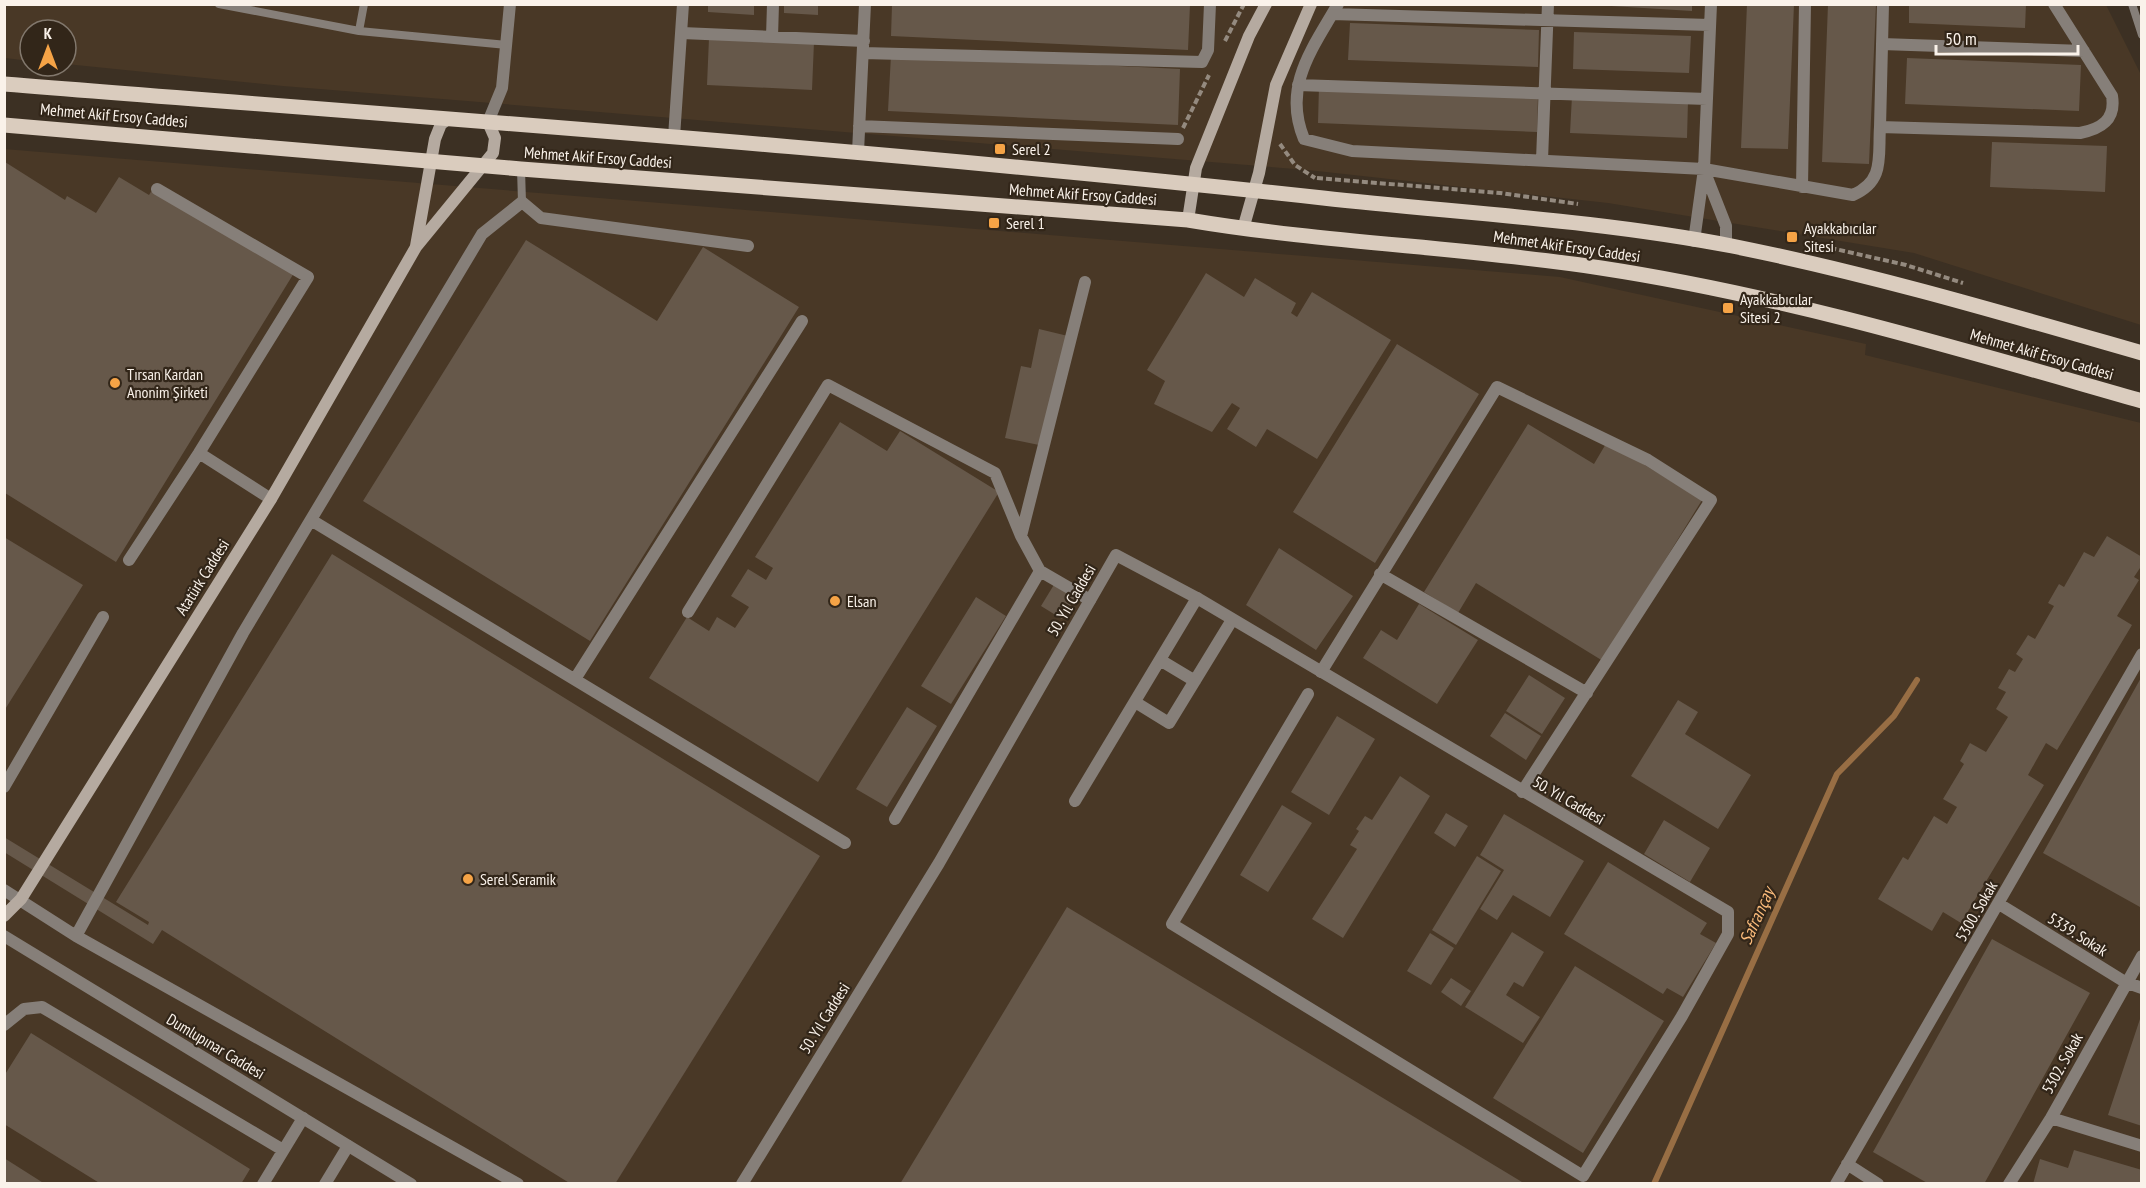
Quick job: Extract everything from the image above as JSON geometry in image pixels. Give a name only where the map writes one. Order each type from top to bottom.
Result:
[{"type":"main road","points":[[1188,220],[1196,168],[1249,36],[1266,4]]},
{"type":"main road","points":[[1243,229],[1255,189],[1276,85],[1311,4]]},
{"type":"main road","name":"Mehmet Akif Ersoy Caddesi","points":[[4,84],[858,152],[1255,189],[1553,221],[1726,245],[1857,273],[2142,353]]},
{"type":"main road","points":[[416,247],[437,131],[448,119]]},
{"type":"main road","points":[[416,247],[483,166],[495,146],[488,122]]},
{"type":"main road","name":"Mehmet Akif Ersoy Caddesi","points":[[4,125],[483,166],[1188,220],[1243,229],[1501,253],[1603,268],[1730,291],[1845,317],[2142,401]]},
{"type":"main road","name":"Atatürk Caddesi","points":[[4,916],[21,899],[271,499],[416,247]]},
{"type":"street","points":[[488,122],[502,88],[510,4]]},
{"type":"street","points":[[674,137],[683,4]]},
{"type":"street","points":[[772,37],[773,4]]},
{"type":"street","points":[[858,152],[865,4]]},
{"type":"street","points":[[682,33],[772,37],[863,47],[1202,62],[1208,50],[1210,4]]},
{"type":"street","points":[[1542,160],[1548,4]]},
{"type":"street","points":[[1694,241],[1704,169],[1711,4]]},
{"type":"street","points":[[1802,187],[1805,4]]},
{"type":"street","points":[[1710,25],[1548,20],[1335,9],[1299,72],[1299,119],[1304,139],[1352,151],[1704,169],[1853,195],[1868,189],[1876,176],[1880,127],[1882,4]]},
{"type":"street","points":[[1880,127],[2080,133],[2095,130],[2106,123],[2114,107],[2107,85],[2054,4]]},
{"type":"street","points":[[1882,44],[2084,51]]},
{"type":"street","points":[[1298,85],[1707,99]]},
{"type":"street","points":[[859,126],[1178,139]]},
{"type":"street","points":[[1704,169],[1726,226],[1726,245]]},
{"type":"street","points":[[129,560],[199,453],[308,277],[157,189]]},
{"type":"street","points":[[76,936],[243,633],[482,234],[522,202],[541,218],[748,246]]},
{"type":"street","points":[[1022,536],[1085,282]]},
{"type":"street","points":[[575,680],[802,321]]},
{"type":"street","points":[[688,612],[828,385],[995,473],[1040,571],[1090,600]]},
{"type":"street","points":[[1321,672],[1497,387],[1648,460],[1711,500],[1522,792]]},
{"type":"street","points":[[199,453],[271,499]]},
{"type":"street","points":[[311,520],[845,843]]},
{"type":"street","name":"50. Yıl Caddesi","points":[[742,1184],[939,863],[1116,555],[1197,598],[1728,912],[1728,934],[1682,1016],[1583,1176],[1172,924],[1308,694]]},
{"type":"street","points":[[895,819],[1040,571]]},
{"type":"street","points":[[1380,574],[1587,693]]},
{"type":"street","points":[[1075,801],[1197,598]]},
{"type":"street","points":[[4,787],[104,617]]},
{"type":"street","points":[[1135,702],[1169,723],[1232,620]]},
{"type":"street","name":"5300. Sokak","points":[[1836,1184],[2142,654]]},
{"type":"street","points":[[1160,660],[1195,681]]},
{"type":"street","points":[[4,890],[76,936],[518,1184]]},
{"type":"street","name":"5339. Sokak","points":[[1999,904],[2125,982],[2142,988]]},
{"type":"street","name":"Dumlupınar Caddesi","points":[[4,936],[411,1184]]},
{"type":"street","name":"5302. Sokak","points":[[2009,1184],[2051,1118],[2125,982],[2142,956]]},
{"type":"street","points":[[4,1025],[24,1009],[42,1007],[283,1150]]},
{"type":"street","points":[[263,1184],[303,1118]]},
{"type":"street","points":[[2051,1118],[2142,1146]]},
{"type":"street","points":[[325,1184],[348,1146]]},
{"type":"street","points":[[1847,1164],[1878,1184]]},
{"type":"lane","points":[[219,4],[359,31],[507,45]]},
{"type":"lane","points":[[359,31],[364,4]]},
{"type":"lane","points":[[2132,4],[2142,35]]},
{"type":"lane","points":[[521,169],[522,202]]},
{"type":"path","points":[[1223,45],[1244,4]]},
{"type":"path","points":[[1178,139],[1209,73]]},
{"type":"shaded area","points":[[4,5],[2106,5],[2141,75],[2141,325],[1914,253],[1608,203],[1308,170],[283,86],[78,65],[78,18],[18,18],[18,60],[5,58]]},
{"type":"shaded area","points":[[4,149],[1560,277],[1866,344],[1865,355],[2141,423],[2141,1183],[5,1183]]},
{"type":"building","points":[[708,4],[754,4],[754,15],[708,12]]},
{"type":"building","points":[[784,4],[818,4],[818,15],[784,13]]},
{"type":"building","points":[[1579,4],[1692,4],[1692,11]]},
{"type":"building","points":[[1747,4],[1794,4],[1788,149],[1741,148]]},
{"type":"building","points":[[1828,4],[1876,4],[1869,164],[1822,162]]},
{"type":"building","points":[[1909,4],[2026,4],[2025,28],[1909,23]]},
{"type":"building","points":[[892,5],[1190,5],[1188,50],[891,36]]},
{"type":"building","points":[[1350,23],[1539,30],[1538,67],[1348,60]]},
{"type":"building","points":[[1574,32],[1691,36],[1689,73],[1573,69]]},
{"type":"building","points":[[709,38],[814,42],[812,90],[707,85]]},
{"type":"building","points":[[891,55],[1180,69],[1178,125],[888,111]]},
{"type":"building","points":[[1907,58],[2081,65],[2079,111],[1905,104]]},
{"type":"building","points":[[1319,86],[1538,95],[1537,132],[1318,123]]},
{"type":"building","points":[[1572,96],[1688,101],[1687,138],[1570,133]]},
{"type":"building","points":[[1992,142],[2107,146],[2105,192],[1990,187]]},
{"type":"building","name":"Tırsan Kardan Anonim Şirketi","points":[[5,162],[65,200],[67,196],[96,213],[119,177],[149,195],[154,187],[294,273],[116,562],[5,493]]},
{"type":"building","points":[[526,240],[657,321],[703,247],[799,307],[590,641],[363,501]]},
{"type":"building","points":[[1206,273],[1244,297],[1255,278],[1296,303],[1291,313],[1297,317],[1312,292],[1391,340],[1317,459],[1267,429],[1256,447],[1227,429],[1240,408],[1232,403],[1212,432],[1154,404],[1165,381],[1147,370]]},
{"type":"building","points":[[1039,329],[1068,336],[1044,446],[1005,438],[1021,366],[1031,368]]},
{"type":"building","points":[[1397,344],[1479,394],[1375,563],[1293,512]]},
{"type":"building","name":"Elsan","points":[[840,422],[887,451],[900,431],[999,492],[818,782],[649,678],[687,617],[709,631],[717,617],[735,628],[749,607],[731,596],[748,569],[766,580],[773,568],[755,557]]},
{"type":"building","points":[[1528,424],[1594,464],[1607,442],[1702,500],[1603,661],[1476,583],[1458,613],[1424,592]]},
{"type":"building","points":[[2107,536],[2142,557],[2142,565],[2134,577],[2139,580],[2117,616],[2132,625],[2057,750],[2046,743],[2028,775],[2044,785],[1961,923],[1943,912],[1932,931],[1878,899],[1903,857],[1908,860],[1934,816],[1947,824],[1957,807],[1943,799],[1964,764],[1960,761],[1970,743],[1986,752],[2008,717],[1996,709],[2006,692],[1998,688],[2009,669],[2015,672],[2023,659],[2016,654],[2028,635],[2035,639],[2054,606],[2048,603],[2059,584],[2064,587],[2084,552],[2094,557]]},
{"type":"building","points":[[4,537],[83,585],[4,711]]},
{"type":"building","points":[[1279,548],[1353,596],[1316,650],[1246,605]]},
{"type":"building","name":"Serel Seramik","points":[[332,554],[820,856],[615,1184],[571,1184],[162,930],[153,944],[4,852],[4,837],[148,925],[149,922],[116,902]]},
{"type":"building","points":[[1055,583],[1076,597],[1062,619],[1041,606]]},
{"type":"building","points":[[976,597],[1006,616],[951,704],[921,686]]},
{"type":"building","points":[[1419,604],[1478,640],[1437,704],[1363,658],[1381,630],[1397,640]]},
{"type":"building","points":[[1529,675],[1565,698],[1542,734],[1506,711]]},
{"type":"building","points":[[2142,676],[2142,904],[2140,907],[2043,853]]},
{"type":"building","points":[[1678,700],[1698,712],[1685,734],[1751,775],[1718,829],[1631,776]]},
{"type":"building","points":[[907,707],[937,726],[887,807],[856,789]]},
{"type":"building","points":[[1505,713],[1541,736],[1526,760],[1490,736]]},
{"type":"building","points":[[1337,716],[1375,739],[1329,815],[1291,792]]},
{"type":"building","points":[[1400,776],[1430,796],[1343,938],[1312,919],[1357,849],[1350,845],[1359,831],[1356,829],[1365,816],[1372,820]]},
{"type":"building","points":[[1282,805],[1312,823],[1268,892],[1240,875]]},
{"type":"building","points":[[1446,813],[1468,826],[1455,847],[1434,833]]},
{"type":"building","points":[[1504,814],[1584,861],[1550,917],[1513,895],[1497,920],[1480,909],[1504,870],[1480,855]]},
{"type":"building","points":[[1664,820],[1710,848],[1690,882],[1644,854]]},
{"type":"building","points":[[1477,856],[1501,871],[1456,945],[1432,930]]},
{"type":"building","points":[[1608,862],[1707,923],[1700,934],[1716,943],[1683,997],[1667,988],[1663,994],[1564,934]]},
{"type":"building","points":[[1067,907],[1522,1182],[1521,1184],[900,1184]]},
{"type":"building","points":[[1512,932],[1544,952],[1523,987],[1514,982],[1506,995],[1540,1017],[1523,1043],[1465,1007]]},
{"type":"building","points":[[1430,933],[1454,948],[1431,985],[1407,971]]},
{"type":"building","points":[[1992,939],[2090,993],[1984,1184],[1929,1184],[1873,1152]]},
{"type":"building","points":[[1575,966],[1664,1021],[1583,1153],[1493,1098]]},
{"type":"building","points":[[1451,978],[1471,991],[1461,1006],[1441,992]]},
{"type":"building","points":[[2140,1019],[2142,1019],[2142,1126],[2108,1115]]},
{"type":"building","points":[[31,1033],[250,1169],[241,1184],[101,1184],[4,1124],[4,1076]]},
{"type":"building","points":[[2074,1150],[2142,1170],[2142,1184],[2033,1184],[2040,1159],[2068,1168]]},
{"type":"building","points":[[4,1158],[45,1184],[4,1184]]},
{"type":"waterway","name":"Safrançay","points":[[1654,1184],[1837,774],[1894,716],[1917,680]]},
{"type":"place","name":"Serel 2","points":[[1000,149]]},
{"type":"place","name":"Serel 1","points":[[994,223]]},
{"type":"place","name":"Ayakkabıcılar Sitesi","points":[[1792,237]]},
{"type":"place","name":"Ayakkabıcılar Sitesi 2","points":[[1728,308]]},
{"type":"place","name":"Tırsan Kardan Anonim Şirketi","points":[[115,383]]},
{"type":"place","name":"Elsan","points":[[835,601]]},
{"type":"place","name":"Serel Seramik","points":[[468,879]]}]
